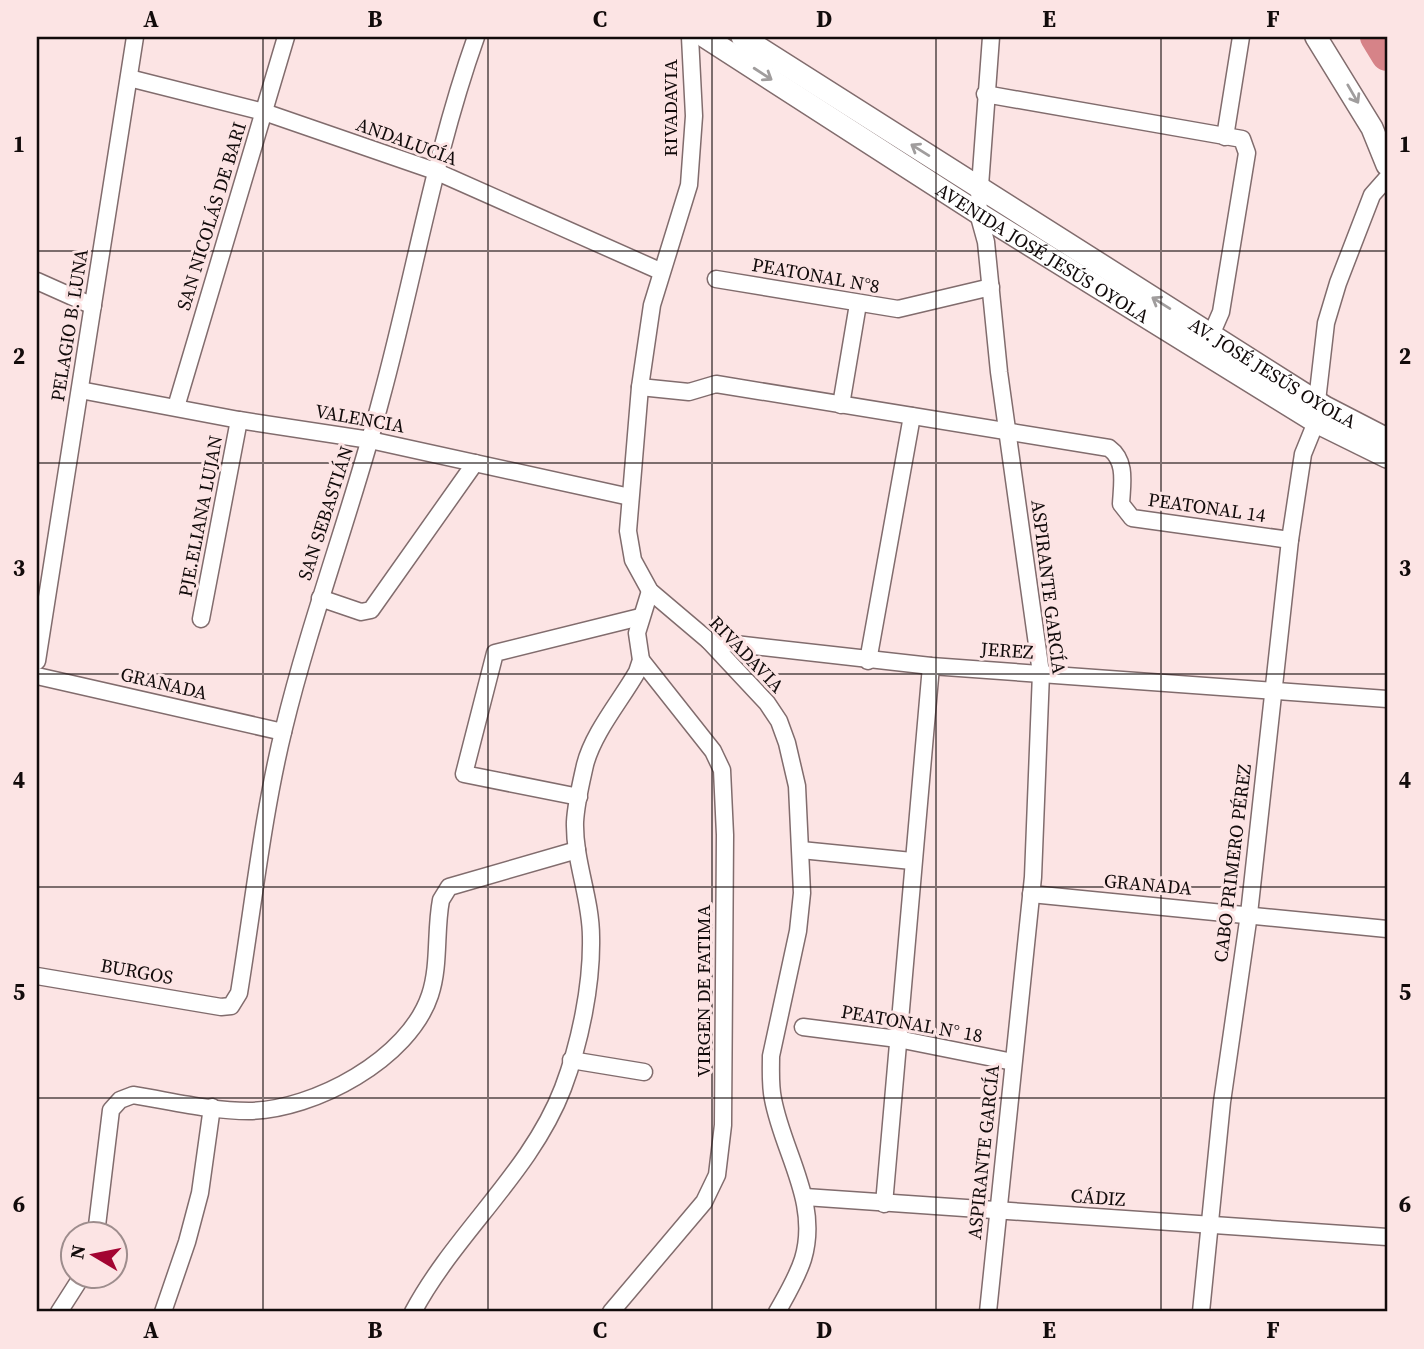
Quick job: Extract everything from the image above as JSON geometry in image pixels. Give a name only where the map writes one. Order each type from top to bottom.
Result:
[{"type":"street","name":"PELAGIO B. LUNA","points":[[37,661],[44,576],[80,390],[135,37]]},
{"type":"street","name":"SAN NICOLÁS DE BARI","points":[[176,407],[286,37]]},
{"type":"street","name":"SAN SEBASTIÁN","points":[[231,1006],[239,993],[283,732],[320,598],[370,440],[435,171],[458,88],[476,37]]},
{"type":"street","name":"RIVADAVIA","points":[[690,37],[694,116],[689,185],[660,271],[640,387],[628,531],[633,560],[650,591],[709,641],[767,703],[779,721],[797,786],[802,893],[798,931],[771,1056],[771,1075],[777,1117],[806,1197],[807,1231],[803,1259],[776,1312]]},
{"type":"street","name":"AVENIDA JOSÉ JESÚS OYOLA","points":[[705,37],[978,213],[1317,412],[1387,457]]},
{"type":"street","points":[[742,37],[978,186]]},
{"type":"street","name":"ASPIRANTE GARCÍA","points":[[988,1312],[1031,894],[1041,673],[1007,432],[986,242],[978,213],[991,37]]},
{"type":"street","points":[[1225,137],[1241,37]]},
{"type":"street","points":[[1316,37],[1372,128],[1387,165]]},
{"type":"street","name":"ANDALUCÍA","points":[[129,78],[264,113],[435,171],[660,271]]},
{"type":"street","points":[[985,94],[1242,139],[1247,153],[1221,312],[1212,335]]},
{"type":"street","name":"CABO PRIMERO PÉREZ","points":[[1201,1312],[1208,1225],[1249,914],[1290,540],[1303,454],[1317,412],[1326,323],[1338,283],[1372,195],[1387,178]]},
{"type":"street","name":"AVENIDA JOSÉ JESÚS OYOLA","points":[[978,186],[1020,213]]},
{"type":"street","name":"AV. JOSÉ JESÚS OYOLA","points":[[1020,213],[1212,335],[1317,412],[1387,439]]},
{"type":"street","name":"PEATONAL N°8","points":[[716,279],[898,309],[991,287]]},
{"type":"street","points":[[37,281],[93,306]]},
{"type":"street","points":[[841,405],[858,303]]},
{"type":"street","name":"PEATONAL 14","points":[[640,387],[689,392],[716,384],[1109,448],[1117,454],[1122,468],[1121,504],[1132,518],[1290,540]]},
{"type":"street","name":"VALENCIA","points":[[80,390],[239,420],[370,440],[630,497]]},
{"type":"street","points":[[868,661],[912,416]]},
{"type":"street","name":"PJE.ELIANA LUJAN","points":[[201,619],[239,420]]},
{"type":"street","points":[[320,598],[361,611],[372,610],[475,463]]},
{"type":"street","points":[[413,1312],[442,1264],[524,1157],[544,1126],[563,1088],[586,992],[591,939],[589,906],[577,850],[575,822],[579,797],[586,761],[638,673],[641,660],[637,633],[650,591]]},
{"type":"street","points":[[579,797],[464,774],[495,653],[640,617]]},
{"type":"street","name":"JEREZ","points":[[709,641],[868,661],[1387,699]]},
{"type":"street","name":"VIRGEN DE FATIMA","points":[[611,1312],[704,1202],[717,1175],[723,1125],[725,835],[722,770],[713,751],[641,660]]},
{"type":"street","points":[[884,1204],[931,666]]},
{"type":"street","name":"GRANADA","points":[[37,676],[283,732]]},
{"type":"street","points":[[98,1220],[111,1111],[120,1100],[133,1095],[250,1111],[283,1107],[351,1079],[388,1054],[404,1039],[420,1016],[430,994],[441,900],[449,887],[577,850]]},
{"type":"street","points":[[801,850],[912,861]]},
{"type":"street","name":"GRANADA","points":[[1031,894],[1387,929]]},
{"type":"street","name":"BURGOS","points":[[37,976],[221,1007],[231,1006]]},
{"type":"street","name":"PEATONAL N° 18","points":[[803,1027],[898,1039],[1013,1062]]},
{"type":"street","points":[[571,1060],[644,1072]]},
{"type":"street","points":[[163,1312],[187,1242],[200,1193],[212,1107]]},
{"type":"street","name":"CÁDIZ","points":[[806,1197],[1387,1237]]},
{"type":"street","points":[[59,1312],[73,1290]]},
{"type":"waterway","points":[[1376,37],[1387,55]]}]
